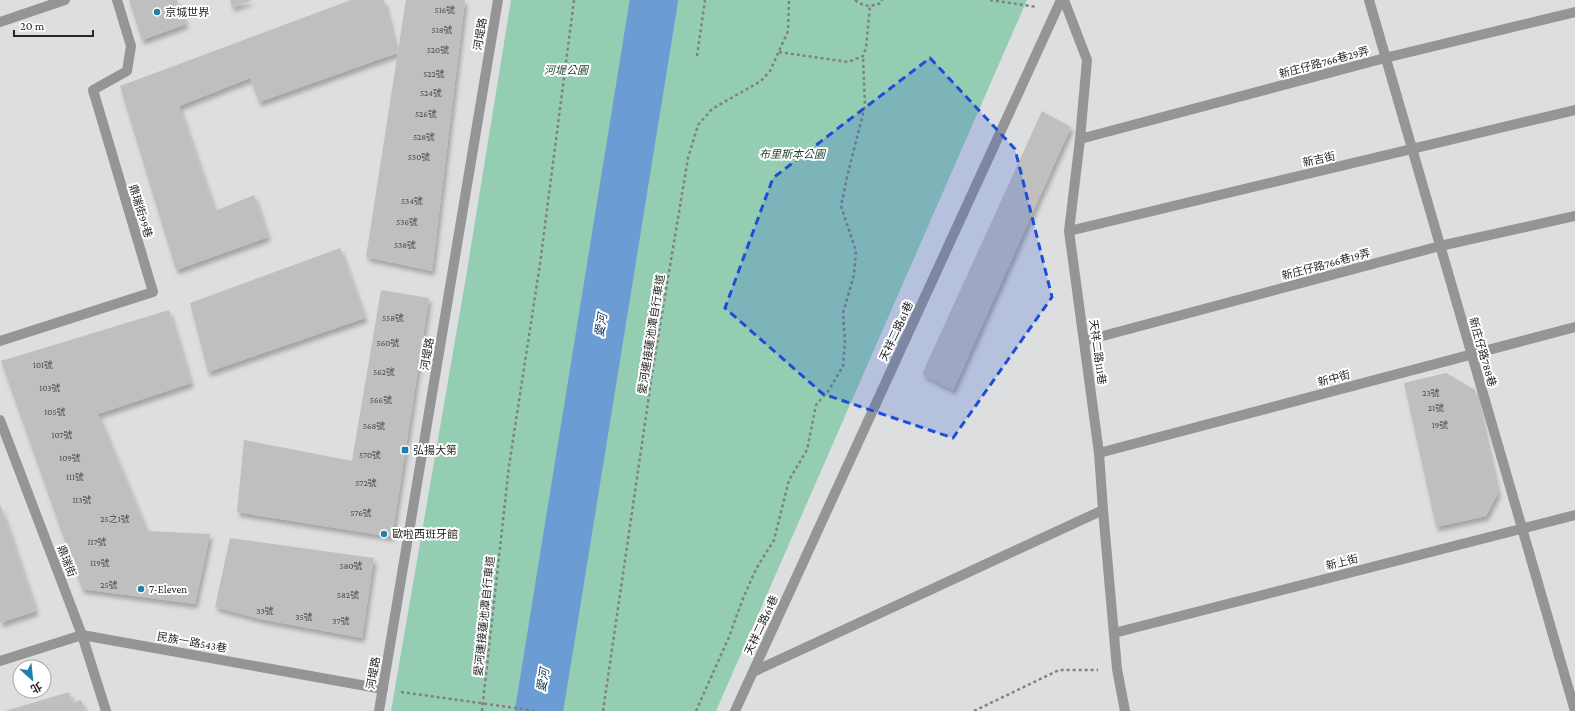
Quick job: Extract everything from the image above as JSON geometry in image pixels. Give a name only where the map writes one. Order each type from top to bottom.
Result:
[{"type":"street","points":[[0,22],[65,0]]},
{"type":"street","name":"鼎瑞街99巷","points":[[0,341],[153,292],[93,90],[127,71],[131,46],[117,0]]},
{"type":"street","name":"河堤路","points":[[379,711],[498,0]]},
{"type":"street","name":"天祥二路111巷","points":[[1064,0],[1087,60],[1080,139],[1069,231],[1099,453],[1102,510],[1117,670],[1125,711]]},
{"type":"street","name":"新庄仔路788巷","points":[[1369,0],[1575,711]]},
{"type":"street","name":"天祥二路61巷","points":[[735,711],[1059,5]]},
{"type":"street","name":"新庄仔路766巷29弄","points":[[1080,139],[1386,58],[1575,12]]},
{"type":"street","name":"新吉街","points":[[1069,231],[1575,110]]},
{"type":"street","name":"新庄仔路766巷19弄","points":[[1084,341],[1440,246],[1575,216]]},
{"type":"street","name":"新中街","points":[[1099,453],[1471,354],[1575,328]]},
{"type":"street","name":"鼎瑞街","points":[[0,420],[4,442],[82,635],[106,711]]},
{"type":"street","name":"天祥二路61巷","points":[[753,672],[1102,510]]},
{"type":"street","name":"新上街","points":[[1114,633],[1575,515]]},
{"type":"street","name":"民族一路543巷","points":[[0,661],[82,635],[383,689]]},
{"type":"path","name":"愛河連接蓮池潭自行車道","points":[[482,711],[509,466],[540,264],[574,0]]},
{"type":"path","points":[[697,56],[705,0]]},
{"type":"path","name":"愛河連接蓮池潭自行車道","points":[[603,711],[653,368],[688,158],[698,125],[712,109],[762,81],[770,71],[788,31],[789,0]]},
{"type":"path","points":[[855,0],[864,6],[881,3],[882,0]]},
{"type":"path","points":[[990,0],[1059,5]]},
{"type":"path","points":[[696,711],[729,637],[756,568],[774,540],[789,480],[807,450],[816,405],[829,390],[843,366],[845,341],[843,313],[854,275],[856,250],[841,206],[865,106],[862,56],[866,48],[870,6]]},
{"type":"path","points":[[779,52],[848,62],[862,56]]},
{"type":"path","points":[[974,711],[1059,670],[1117,670]]},
{"type":"path","points":[[383,689],[538,711]]},
{"type":"highlighted area","points":[[930,58],[1015,149],[1052,297],[953,438],[823,394],[725,308],[773,178]]},
{"type":"green space","name":"河堤公園","points":[[511,0],[643,0],[634,64],[521,711],[391,711],[466,277]]},
{"type":"green space","name":"布里斯本公園","points":[[662,0],[1027,0],[716,711],[555,711],[555,695]]},
{"type":"building","name":"京城世界","points":[[129,0],[177,0],[186,24],[142,40]]},
{"type":"building","name":"京城世界","points":[[230,0],[253,0],[232,7]]},
{"type":"building","points":[[351,0],[384,0],[397,53],[259,102],[250,78],[179,106],[215,211],[254,195],[268,237],[176,270],[120,86]]},
{"type":"building","points":[[406,0],[465,0],[432,271],[366,257]]},
{"type":"building","points":[[1042,111],[1071,127],[953,390],[922,374]]},
{"type":"building","points":[[340,248],[365,318],[208,372],[190,303]]},
{"type":"building","points":[[381,290],[429,298],[392,537],[237,512],[244,440],[352,461]]},
{"type":"building","points":[[169,310],[191,383],[98,414],[147,531],[210,534],[195,604],[82,589],[1,361]]},
{"type":"building","points":[[1446,373],[1475,390],[1498,493],[1486,516],[1436,527],[1404,383]]},
{"type":"building","points":[[0,504],[36,611],[0,623]]},
{"type":"building","points":[[230,538],[374,558],[362,638],[260,619],[215,607]]},
{"type":"building","points":[[69,692],[72,703],[81,700],[85,711],[5,711],[45,699],[52,699],[52,697]]},
{"type":"waterway","name":"愛河","points":[[539,711],[654,0]]},
{"type":"place","name":"京城世界","points":[[157,12]]},
{"type":"place","name":"弘揚大第","points":[[405,450]]},
{"type":"place","name":"歐啦西班牙館","points":[[384,534]]},
{"type":"place","name":"7-Eleven","points":[[141,589]]}]
